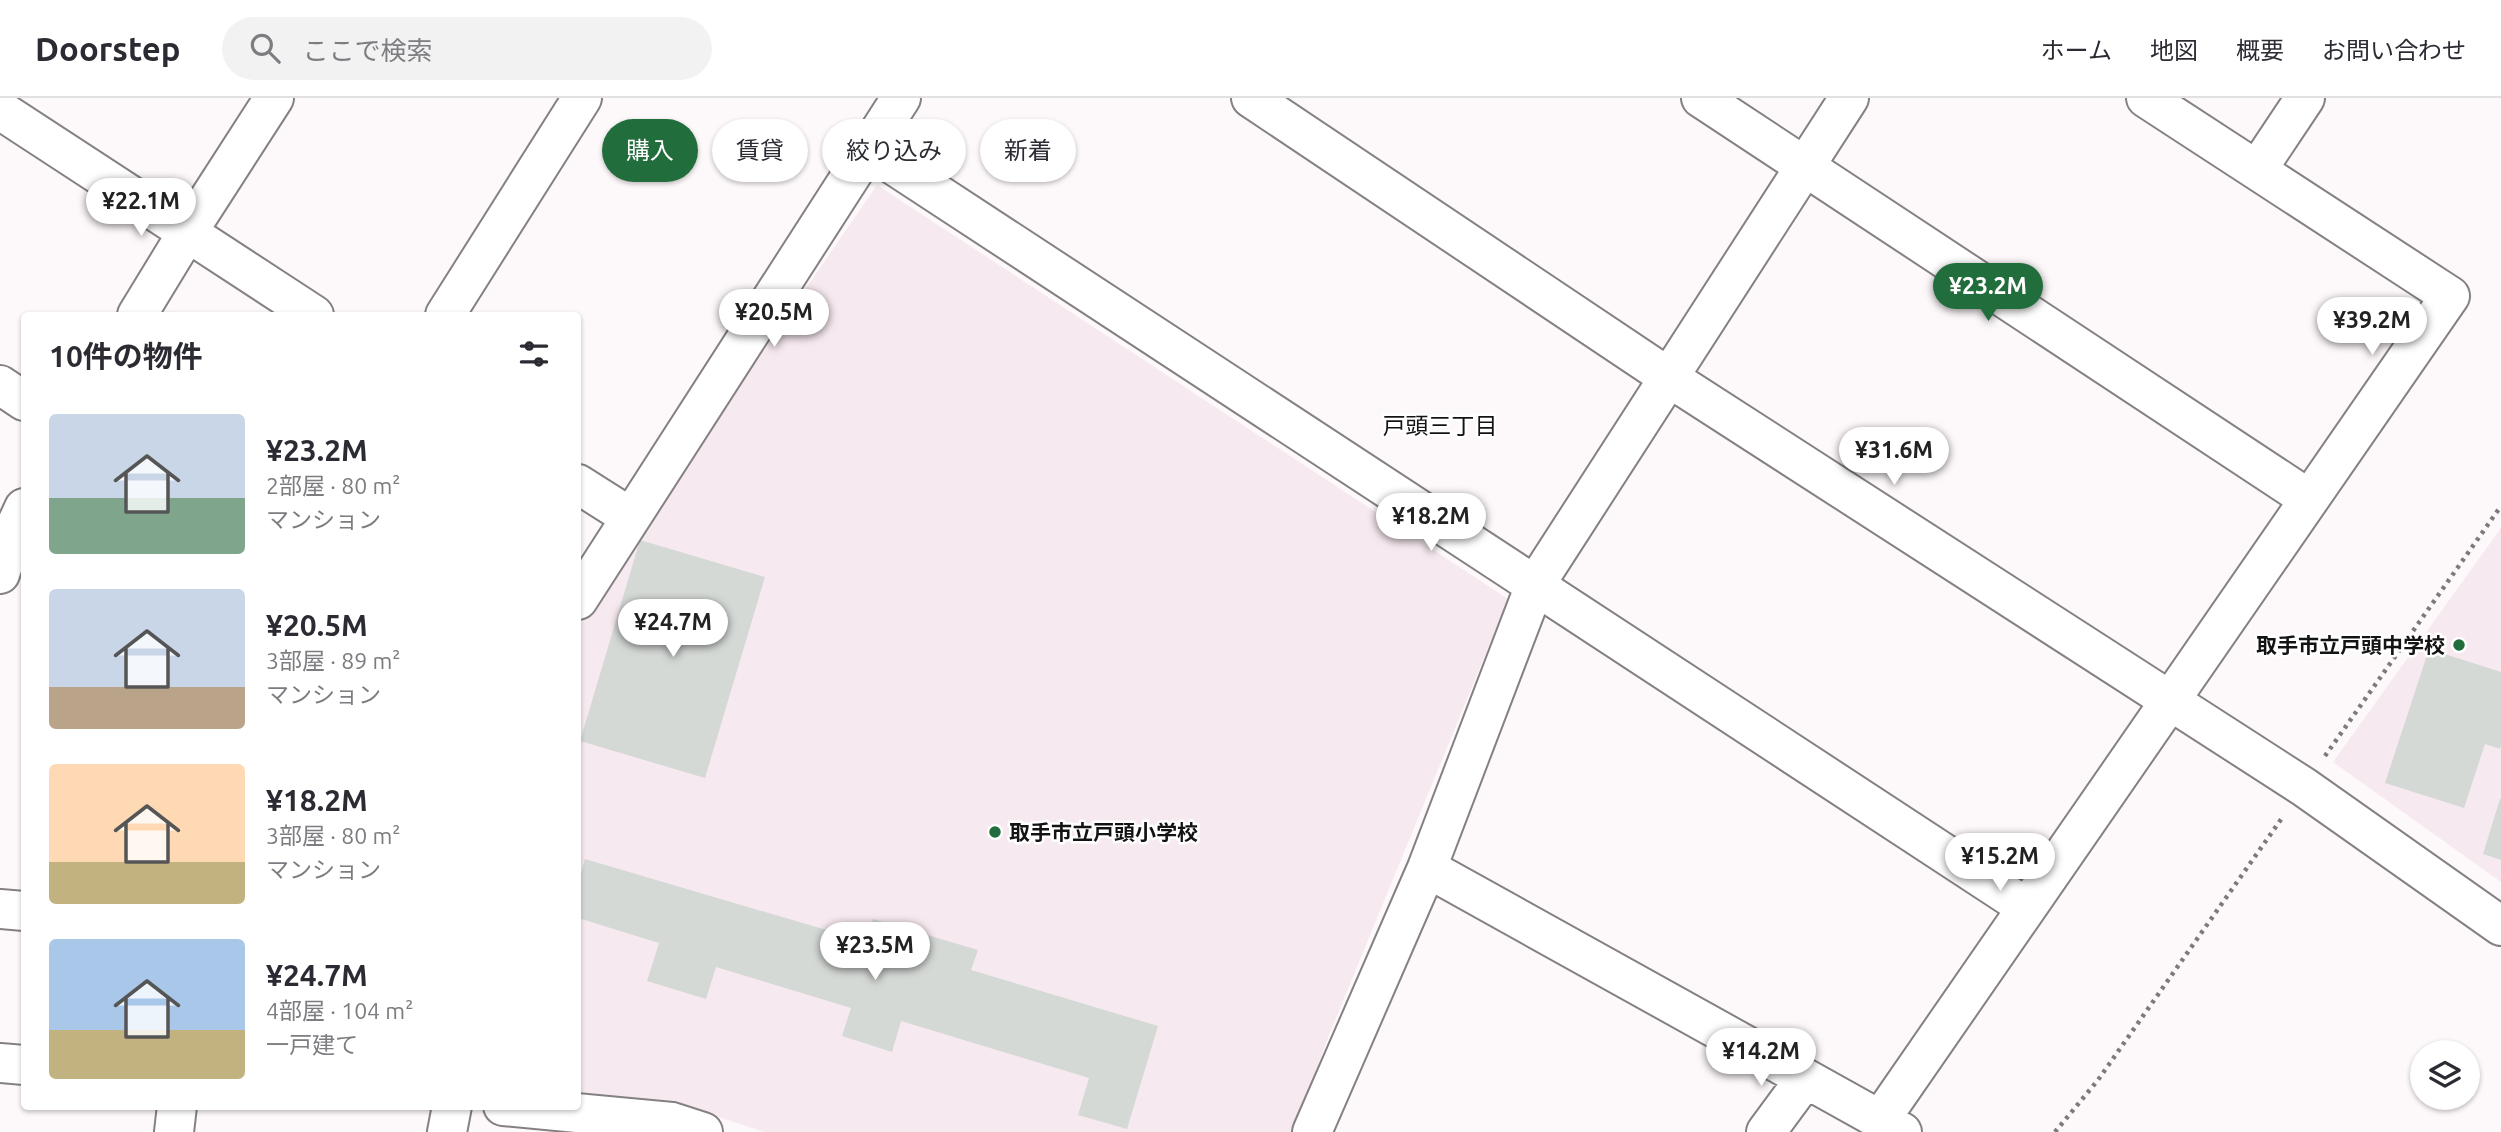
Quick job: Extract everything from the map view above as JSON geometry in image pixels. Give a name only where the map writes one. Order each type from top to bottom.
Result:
[{"type":"street","points":[[139,312],[274,98]]},
{"type":"street","points":[[447,312],[582,98]]},
{"type":"street","points":[[888,119],[901,98]]},
{"type":"street","points":[[1251,98],[1668,377],[2304,786],[2501,926]]},
{"type":"street","points":[[1701,98],[2309,499]]},
{"type":"street","points":[[1312,1132],[1427,868],[1535,585],[1849,98]]},
{"type":"street","points":[[1427,868],[1891,1126],[2026,907],[2451,296],[2146,98]]},
{"type":"street","points":[[2257,170],[2305,98]]},
{"type":"street","points":[[0,110],[309,312]]},
{"type":"street","points":[[581,595],[848,182]]},
{"type":"street","points":[[919,182],[2026,907]]},
{"type":"street","points":[[0,385],[21,399]]},
{"type":"street","points":[[581,486],[630,517]]},
{"type":"street","points":[[0,574],[21,514]]},
{"type":"street","points":[[0,909],[21,911]]},
{"type":"street","points":[[0,1063],[21,1065]]},
{"type":"street","points":[[1766,1132],[1805,1079]]},
{"type":"street","points":[[174,1132],[177,1110]]},
{"type":"street","points":[[447,1132],[451,1110]]},
{"type":"street","points":[[546,1110],[673,1122],[703,1132]]},
{"type":"shaded area","name":"取手市立戸頭小学校","points":[[877,185],[1508,599],[1329,1035],[1293,1132],[765,1132],[668,1101],[581,1096],[581,623],[653,511]]},
{"type":"shaded area","name":"取手市立戸頭中学校","points":[[2501,528],[2501,882],[2333,762]]},
{"type":"building","points":[[640,540],[765,577],[705,778],[581,741]]},
{"type":"building","points":[[2429,649],[2501,672],[2500,749],[2485,744],[2464,808],[2385,783]]},
{"type":"building","points":[[2501,799],[2501,860],[2483,854]]},
{"type":"building","points":[[585,859],[867,942],[873,919],[978,950],[971,970],[1158,1026],[1127,1129],[1078,1115],[1089,1078],[901,1021],[892,1052],[842,1036],[851,1008],[716,967],[706,999],[647,981],[659,943],[581,919],[581,873]]},
{"type":"place","name":"取手市立戸頭中学校","points":[[2459,645]]},
{"type":"place","name":"取手市立戸頭小学校","points":[[995,832]]},
{"type":"district","name":"戸頭三丁目","points":[[1440,425]]}]
